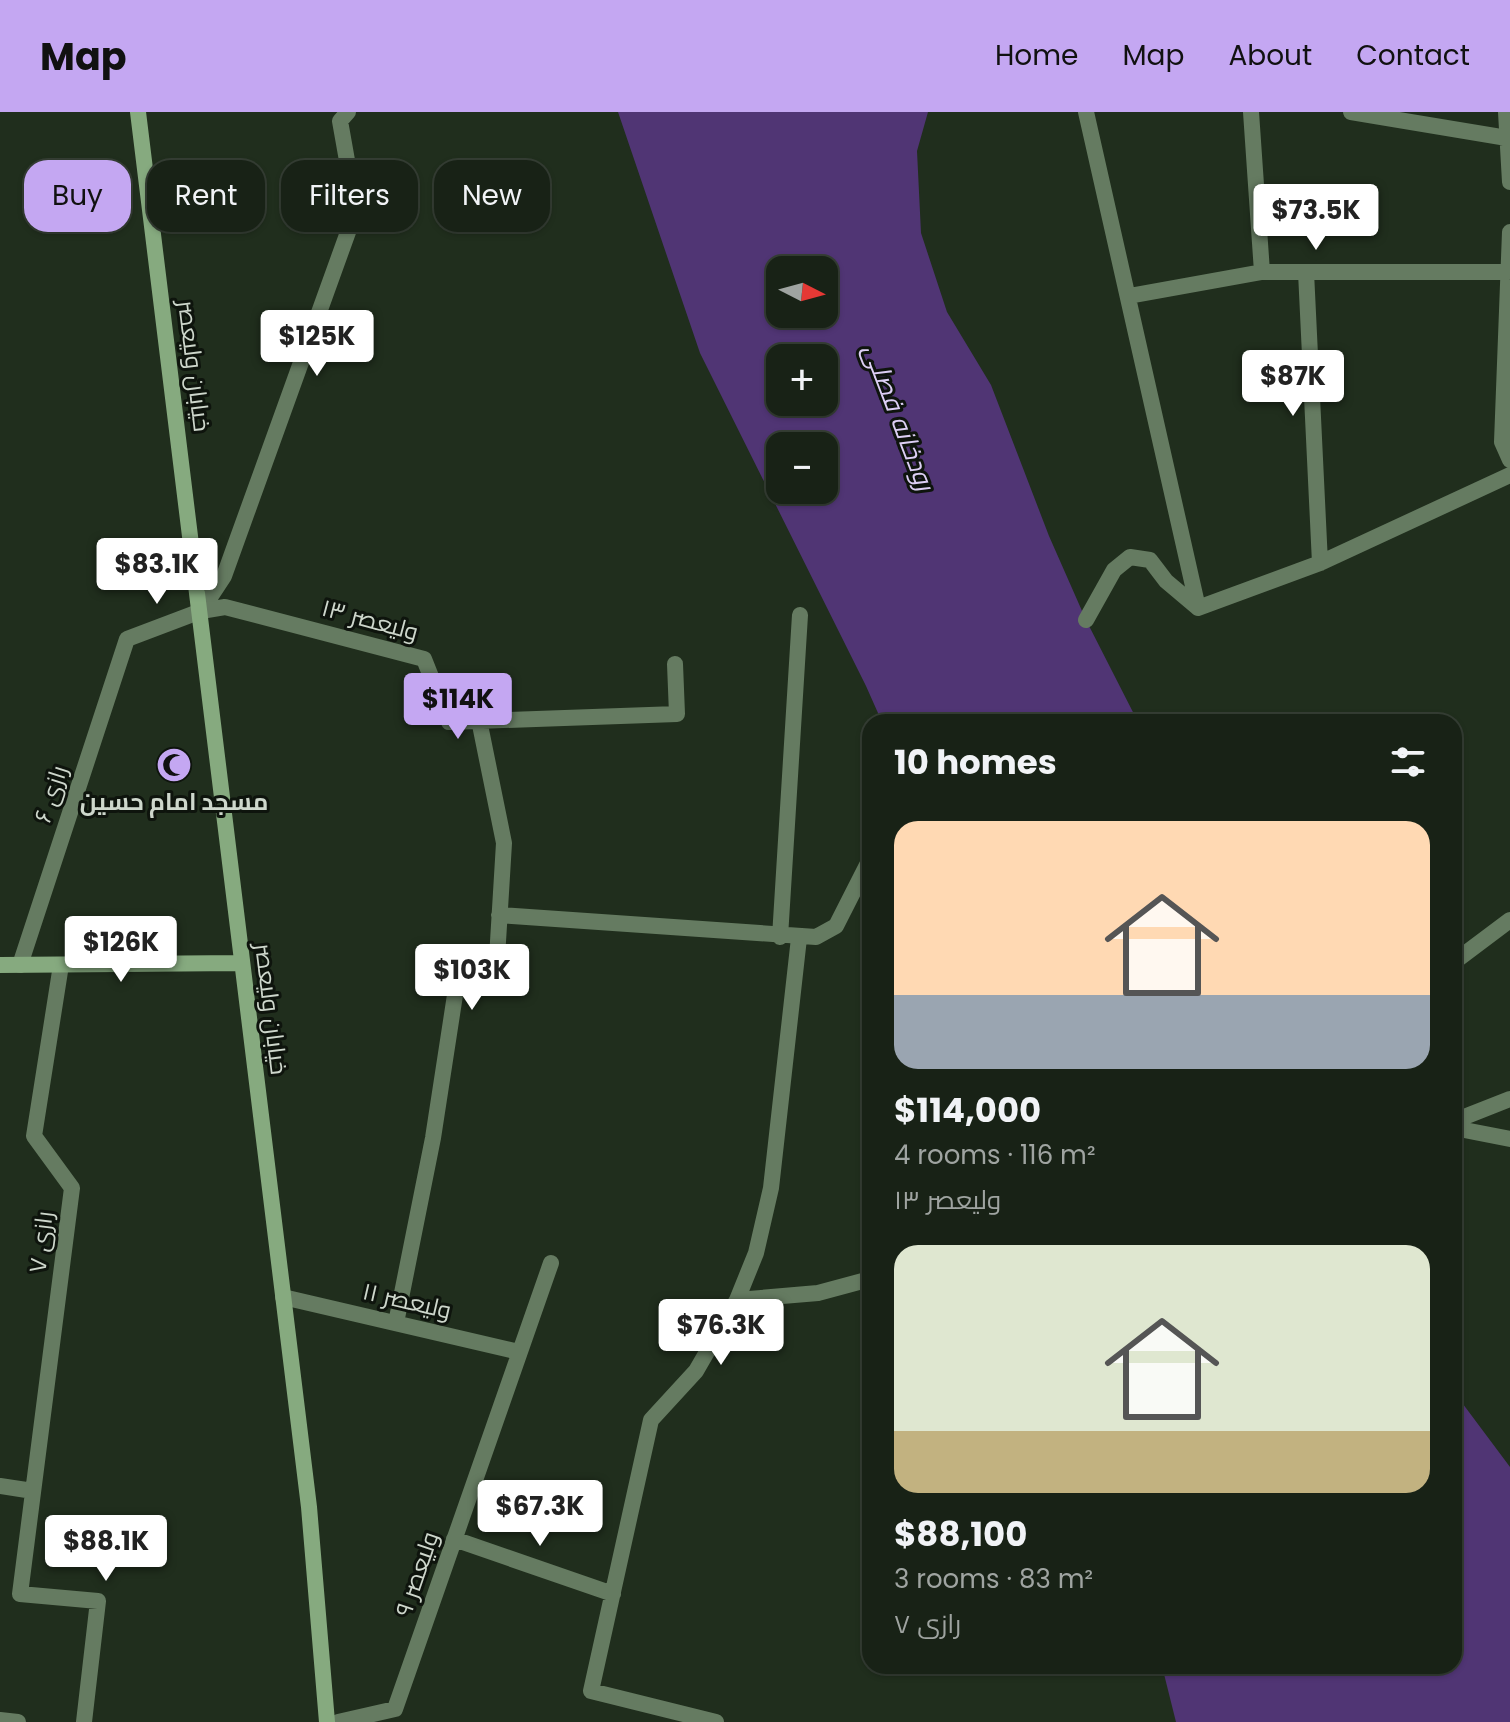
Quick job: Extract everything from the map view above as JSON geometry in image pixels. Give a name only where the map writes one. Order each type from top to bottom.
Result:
[{"type":"main road","name":"خیابان ولیعصر","points":[[138,112],[309,1507],[327,1722]]},
{"type":"main road","points":[[0,965],[241,963]]},
{"type":"street","points":[[201,611],[224,576],[352,221],[351,183],[340,121],[348,112]]},
{"type":"street","points":[[1086,112],[1198,608]]},
{"type":"street","points":[[1251,112],[1262,272]]},
{"type":"street","points":[[1351,112],[1507,138]]},
{"type":"street","points":[[1506,112],[1510,182]]},
{"type":"street","points":[[1510,232],[1502,442],[1510,460]]},
{"type":"street","points":[[1129,296],[1262,272],[1508,272]]},
{"type":"street","points":[[1306,272],[1320,563]]},
{"type":"street","points":[[1198,608],[1320,563],[1510,475]]},
{"type":"street","points":[[1086,620],[1114,570],[1130,557],[1150,560],[1166,581],[1198,608]]},
{"type":"street","name":"ولیعصر ۱۳","points":[[201,611],[225,607],[424,659],[449,722],[677,714],[675,664]]},
{"type":"street","name":"رازی ۶","points":[[20,965],[127,639],[201,611]]},
{"type":"street","points":[[780,937],[800,615]]},
{"type":"street","points":[[396,1323],[433,1138],[457,982],[497,958],[504,843],[479,720]]},
{"type":"street","points":[[499,915],[780,937],[816,937],[836,926],[862,875]]},
{"type":"street","points":[[1462,956],[1510,920]]},
{"type":"street","points":[[716,1722],[591,1691],[651,1420],[696,1371],[737,1300],[756,1253],[771,1188],[799,938]]},
{"type":"street","name":"رازی ۷","points":[[61,965],[34,1136],[72,1188],[20,1594],[98,1601],[84,1722]]},
{"type":"street","points":[[1462,1118],[1510,1099]]},
{"type":"street","points":[[1462,1130],[1510,1139]]},
{"type":"street","name":"ولیعصر ۹","points":[[338,1722],[395,1709],[551,1263]]},
{"type":"street","points":[[737,1300],[818,1293],[862,1281]]},
{"type":"street","name":"ولیعصر ۱۱","points":[[283,1297],[519,1352]]},
{"type":"street","points":[[0,1486],[33,1491]]},
{"type":"street","points":[[454,1539],[613,1594]]},
{"type":"street","points":[[0,1720],[18,1722]]},
{"type":"water","name":"رودخانه فصلی","points":[[618,112],[928,112],[917,151],[921,233],[947,312],[991,385],[1049,536],[1086,620],[1134,714],[878,714],[775,504],[838,504],[838,432],[766,432],[766,485],[700,353]]},
{"type":"water","points":[[1462,1403],[1510,1467],[1510,1722],[1176,1722],[1164,1674],[1462,1674]]},
{"type":"place","name":"مسجد امام حسین","points":[[174,765]]}]
